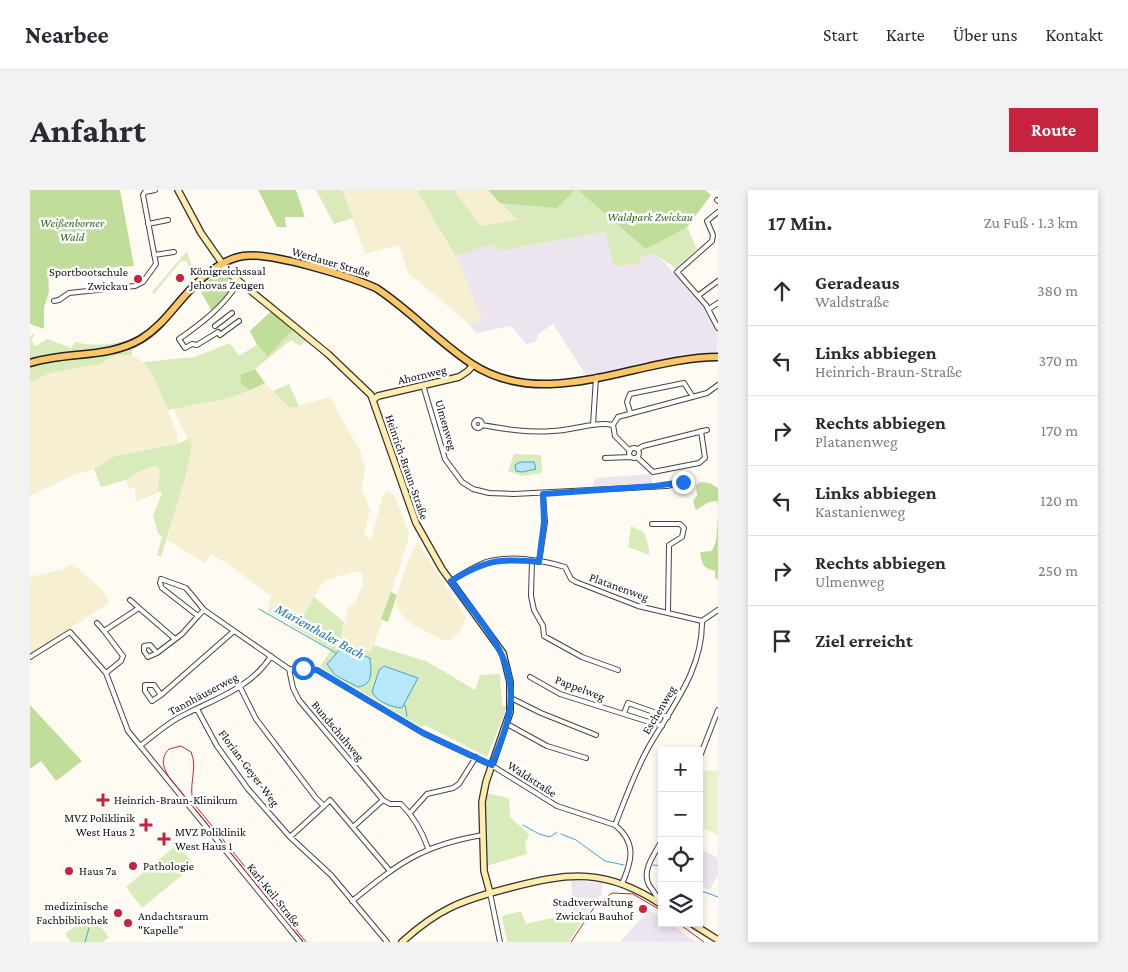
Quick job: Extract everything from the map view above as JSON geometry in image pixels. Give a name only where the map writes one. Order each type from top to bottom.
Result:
[{"type":"main road","name":"Werdauer Straße","points":[[30,363],[54,357],[104,352],[136,341],[160,324],[195,285],[222,263],[242,256],[268,257],[362,281],[388,295],[424,327],[473,364],[503,377],[529,383],[596,377],[718,357]]},
{"type":"street","points":[[54,301],[59,300],[69,292],[140,284],[155,268],[143,195],[155,190]]},
{"type":"street","name":"Heinrich-Braun-Straße","points":[[178,190],[201,233],[238,282],[328,354],[368,392],[373,400],[416,523],[451,581],[502,653],[507,666],[511,698],[506,724],[483,792],[484,871],[490,893]]},
{"type":"street","points":[[718,212],[707,221],[713,236],[712,241],[677,272],[699,295],[709,309],[718,328]]},
{"type":"street","points":[[148,224],[168,220]]},
{"type":"street","points":[[154,255],[174,252]]},
{"type":"street","points":[[218,332],[198,345],[192,344],[185,348],[179,340],[226,301],[238,282]]},
{"type":"street","points":[[699,295],[718,282]]},
{"type":"street","points":[[709,309],[718,303]]},
{"type":"street","points":[[215,326],[232,313]]},
{"type":"street","points":[[209,317],[220,335],[239,321]]},
{"type":"street","name":"Ahornweg","points":[[373,400],[378,396],[458,377],[468,371],[473,364]]},
{"type":"street","points":[[593,425],[596,377]]},
{"type":"street","points":[[630,412],[627,402],[630,394],[684,383],[693,397]]},
{"type":"street","name":"Ulmenweg","points":[[423,384],[445,459],[462,482],[473,489],[489,493],[543,494],[655,486],[683,482]]},
{"type":"street","points":[[631,457],[630,451],[615,436],[613,425],[618,417],[630,412],[708,393],[718,385]]},
{"type":"street","points":[[482,425],[543,432],[573,430],[605,423],[613,425]]},
{"type":"street","points":[[630,451],[707,430]]},
{"type":"street","points":[[605,458],[637,458],[653,472],[699,463],[705,458],[702,431]]},
{"type":"street","points":[[637,458],[638,449]]},
{"type":"street","points":[[539,562],[544,522],[543,494]]},
{"type":"street","points":[[652,524],[680,524],[684,528],[682,537],[670,545],[668,551],[670,590],[668,612]]},
{"type":"street","name":"Platanenweg","points":[[451,581],[487,562],[503,560],[539,562],[565,567],[571,579],[613,598],[702,621]]},
{"type":"street","points":[[532,561],[531,596],[534,610],[543,626],[544,636],[582,658],[618,670]]},
{"type":"street","name":"Waldstraße","points":[[198,616],[162,588],[160,584],[162,579],[186,588],[204,610],[289,668],[317,670],[423,733],[492,765],[557,806],[615,825]]},
{"type":"street","points":[[130,600],[175,639]]},
{"type":"street","points":[[104,632],[139,608]]},
{"type":"street","points":[[156,652],[175,639],[204,610]]},
{"type":"street","points":[[702,621],[718,610]]},
{"type":"street","name":"Eschenweg","points":[[615,825],[634,777],[692,673],[702,621]]},
{"type":"street","points":[[97,623],[123,656],[121,661],[106,673]]},
{"type":"street","points":[[161,695],[154,685],[145,685],[145,692],[152,701],[161,695],[234,631]]},
{"type":"street","name":"Karl-Keil-Straße","points":[[30,657],[70,632],[106,673],[125,724],[140,746],[300,942]]},
{"type":"street","name":"Tannhäuserweg","points":[[140,746],[164,727],[240,687],[258,673],[271,656]]},
{"type":"street","name":"Bundschuhweg","points":[[289,668],[293,688],[299,700],[383,800],[390,804],[401,804],[410,813]]},
{"type":"street","name":"Pappelweg","points":[[530,677],[560,694],[662,726]]},
{"type":"street","points":[[240,687],[256,719],[324,806]]},
{"type":"street","points":[[511,698],[541,713],[596,734]]},
{"type":"street","points":[[624,713],[628,703],[668,718]]},
{"type":"street","name":"Florian-Geyer-Weg","points":[[196,709],[217,746],[248,789],[290,837],[317,861],[387,942]]},
{"type":"street","points":[[703,749],[718,710]]},
{"type":"street","points":[[506,724],[547,746],[586,758]]},
{"type":"street","points":[[428,848],[420,827],[410,813],[427,794],[446,791],[459,784],[476,757]]},
{"type":"street","points":[[290,837],[330,800],[390,871]]},
{"type":"street","points":[[353,827],[383,800]]},
{"type":"street","points":[[615,825],[620,829],[632,850],[632,856],[622,884]]},
{"type":"street","points":[[352,902],[390,871],[428,848],[483,834]]},
{"type":"street","points":[[658,848],[646,871],[645,877],[658,898]]},
{"type":"street","points":[[402,942],[441,911],[490,893],[563,875],[590,876],[622,884],[658,903]]},
{"type":"street","points":[[490,893],[500,942]]},
{"type":"street","points":[[697,927],[718,940]]},
{"type":"shaded area","points":[[342,190],[417,190],[462,269],[482,320],[469,324],[408,273],[399,245],[365,254]]},
{"type":"shaded area","points":[[454,190],[488,190],[519,220],[480,226]]},
{"type":"shaded area","points":[[603,232],[606,235],[614,267],[641,263],[640,256],[654,254],[663,261],[707,310],[718,331],[717,352],[587,377],[553,324],[538,334],[536,342],[526,344],[511,326],[476,333],[469,324],[482,320],[455,256],[494,244],[501,251]]},
{"type":"shaded area","points":[[117,355],[132,355],[143,362],[154,378],[177,434],[178,444],[115,456],[94,469],[71,476],[30,496],[30,382],[51,373],[100,364]]},
{"type":"shaded area","points":[[265,383],[289,408],[330,397],[361,453],[365,466],[362,490],[370,510],[364,536],[371,538],[383,495],[388,491],[394,494],[409,534],[372,652],[342,643],[341,639],[347,611],[349,606],[356,602],[363,583],[362,573],[356,571],[326,580],[321,585],[304,615],[290,624],[267,612],[271,596],[229,565],[211,554],[205,563],[167,540],[192,446],[174,408],[229,398]]},
{"type":"shaded area","points":[[156,465],[160,470],[158,493],[136,501],[135,488],[130,489],[126,480],[134,474]]},
{"type":"shaded area","points":[[652,474],[652,484],[592,488],[595,478]]},
{"type":"shaded area","points":[[417,541],[466,618],[461,630],[451,640],[442,640],[410,623],[400,613],[396,604],[408,561]]},
{"type":"shaded area","points":[[72,564],[104,592],[109,603],[30,654],[30,577],[64,569]]},
{"type":"shaded area","points":[[703,850],[718,858],[718,874],[710,890],[703,886]]},
{"type":"shaded area","points":[[571,880],[602,883],[602,894],[586,913],[573,913]]},
{"type":"shaded area","points":[[649,910],[658,916],[658,927],[675,927],[696,942],[620,942]]},
{"type":"green space","name":"Weißenborner Wald","points":[[30,190],[120,190],[134,266],[48,272],[49,292],[44,308],[44,329],[30,324]]},
{"type":"green space","points":[[258,190],[296,190],[305,217],[285,217],[286,227],[277,227]]},
{"type":"green space","points":[[316,190],[342,190],[353,218],[334,224]]},
{"type":"green space","points":[[417,190],[454,190],[480,226],[518,220],[488,190],[705,190],[711,195],[687,227],[697,249],[676,268],[654,254],[640,257],[641,263],[614,267],[606,235],[603,232],[500,251],[494,244],[455,256]]},
{"type":"green space","points":[[488,190],[575,190],[557,208],[500,203]]},
{"type":"green space","name":"Waldpark Zwickau","points":[[578,190],[705,190],[711,195],[687,227],[646,249]]},
{"type":"green space","points":[[187,251],[194,273],[200,268],[206,268],[191,279],[187,261],[181,261],[154,294],[152,292]]},
{"type":"green space","points":[[217,272],[227,275],[233,288],[212,311],[199,289]]},
{"type":"green space","points":[[271,311],[294,329],[268,356],[257,345],[250,331]]},
{"type":"green space","points":[[294,329],[306,340],[300,346],[291,340],[255,369],[241,374],[240,383],[250,390],[229,398],[168,410],[154,378],[143,362],[195,357],[230,343],[239,356],[257,345],[268,355]]},
{"type":"green space","points":[[35,335],[31,340],[35,346],[48,339],[71,348],[75,342],[104,344],[134,339],[138,346],[132,351],[132,355],[117,355],[100,364],[51,373],[30,382],[30,336]]},
{"type":"green space","points":[[255,369],[265,383],[250,390],[240,383],[241,374]]},
{"type":"green space","points":[[289,384],[299,406],[289,408],[273,391]]},
{"type":"green space","points":[[189,438],[192,446],[185,478],[161,557],[157,555],[162,537],[158,533],[153,516],[162,493],[158,491],[160,470],[156,465],[134,474],[126,480],[101,487],[94,469],[115,456],[178,444]]},
{"type":"green space","points":[[514,454],[541,455],[542,473],[522,476],[508,471]]},
{"type":"green space","points":[[700,482],[710,483],[718,488],[718,507],[717,501],[709,502],[696,510],[693,501],[697,495],[696,486]]},
{"type":"green space","points":[[718,515],[718,580],[715,578],[715,571],[704,565],[700,552],[712,551],[716,541]]},
{"type":"green space","points":[[631,526],[644,532],[649,555],[628,547]]},
{"type":"green space","points":[[391,592],[397,595],[388,622],[381,619]]},
{"type":"green space","points":[[314,597],[344,622],[342,643],[372,652],[373,645],[426,661],[475,690],[480,675],[500,674],[502,705],[507,707],[487,757],[425,725],[421,727],[320,667],[331,650],[290,624],[304,615]]},
{"type":"green space","points":[[30,705],[82,761],[56,781],[41,761],[30,769]]},
{"type":"green space","points":[[718,770],[718,835],[703,828],[703,772]]},
{"type":"green space","points":[[486,793],[509,798],[510,817],[529,834],[525,844],[527,854],[487,866],[485,834]]},
{"type":"green space","points":[[175,846],[179,846],[192,862],[192,867],[142,908],[126,887]]},
{"type":"green space","points":[[521,911],[526,924],[573,913],[586,913],[586,915],[569,942],[507,942],[502,916]]},
{"type":"green space","points":[[91,914],[109,937],[103,942],[71,942],[65,934]]},
{"type":"water","points":[[520,462],[534,462],[536,469],[522,472],[516,471],[515,465]]},
{"type":"water","points":[[342,647],[370,658],[369,680],[363,686],[358,687],[335,675],[327,664]]},
{"type":"water","points":[[384,666],[418,678],[402,708],[385,703],[372,692],[379,670]]},
{"type":"waterway","name":"Marienthaler Bach","points":[[259,609],[336,653]]},
{"type":"waterway","name":"Marienthaler Bach","points":[[405,705],[407,716]]},
{"type":"waterway","name":"Marienthaler Bach","points":[[523,825],[539,834],[550,837],[557,832]]},
{"type":"waterway","name":"Marienthaler Bach","points":[[561,834],[576,840],[605,861],[624,865]]},
{"type":"waterway","name":"Marienthaler Bach","points":[[653,865],[658,866]]},
{"type":"waterway","name":"Marienthaler Bach","points":[[703,891],[718,897]]},
{"type":"waterway","points":[[85,942],[89,928]]},
{"type":"tram line","points":[[303,942],[169,777],[163,763],[164,756],[169,749],[181,746],[191,752],[194,765],[192,792],[195,805],[306,942]]},
{"type":"tram line","points":[[571,942],[595,906],[612,893],[633,894],[658,909]]},
{"type":"tram line","points":[[683,927],[704,942]]},
{"type":"place","name":"Königreichssaal Jehovas Zeugen","points":[[180,278]]},
{"type":"place","name":"Sportbootschule Zwickau","points":[[138,279]]},
{"type":"place","name":"Heinrich-Braun-Klinikum","points":[[103,800]]},
{"type":"place","name":"MVZ Poliklinik West Haus 2","points":[[146,825]]},
{"type":"place","name":"MVZ Poliklinik West Haus 1","points":[[164,839]]},
{"type":"place","name":"Pathologie","points":[[133,866]]},
{"type":"place","name":"Haus 7a","points":[[69,871]]},
{"type":"place","name":"Stadtverwaltung Zwickau Bauhof","points":[[643,909]]},
{"type":"place","name":"medizinische Fachbibliothek","points":[[118,913]]},
{"type":"place","name":"Andachtsraum \"Kapelle\"","points":[[128,923]]},
{"type":"route","points":[[303,668],[317,670],[423,733],[492,765],[510,712],[510,682],[507,666],[497,643],[451,581],[470,569],[487,562],[503,560],[539,562],[544,522],[543,494],[667,486],[683,482]]}]
